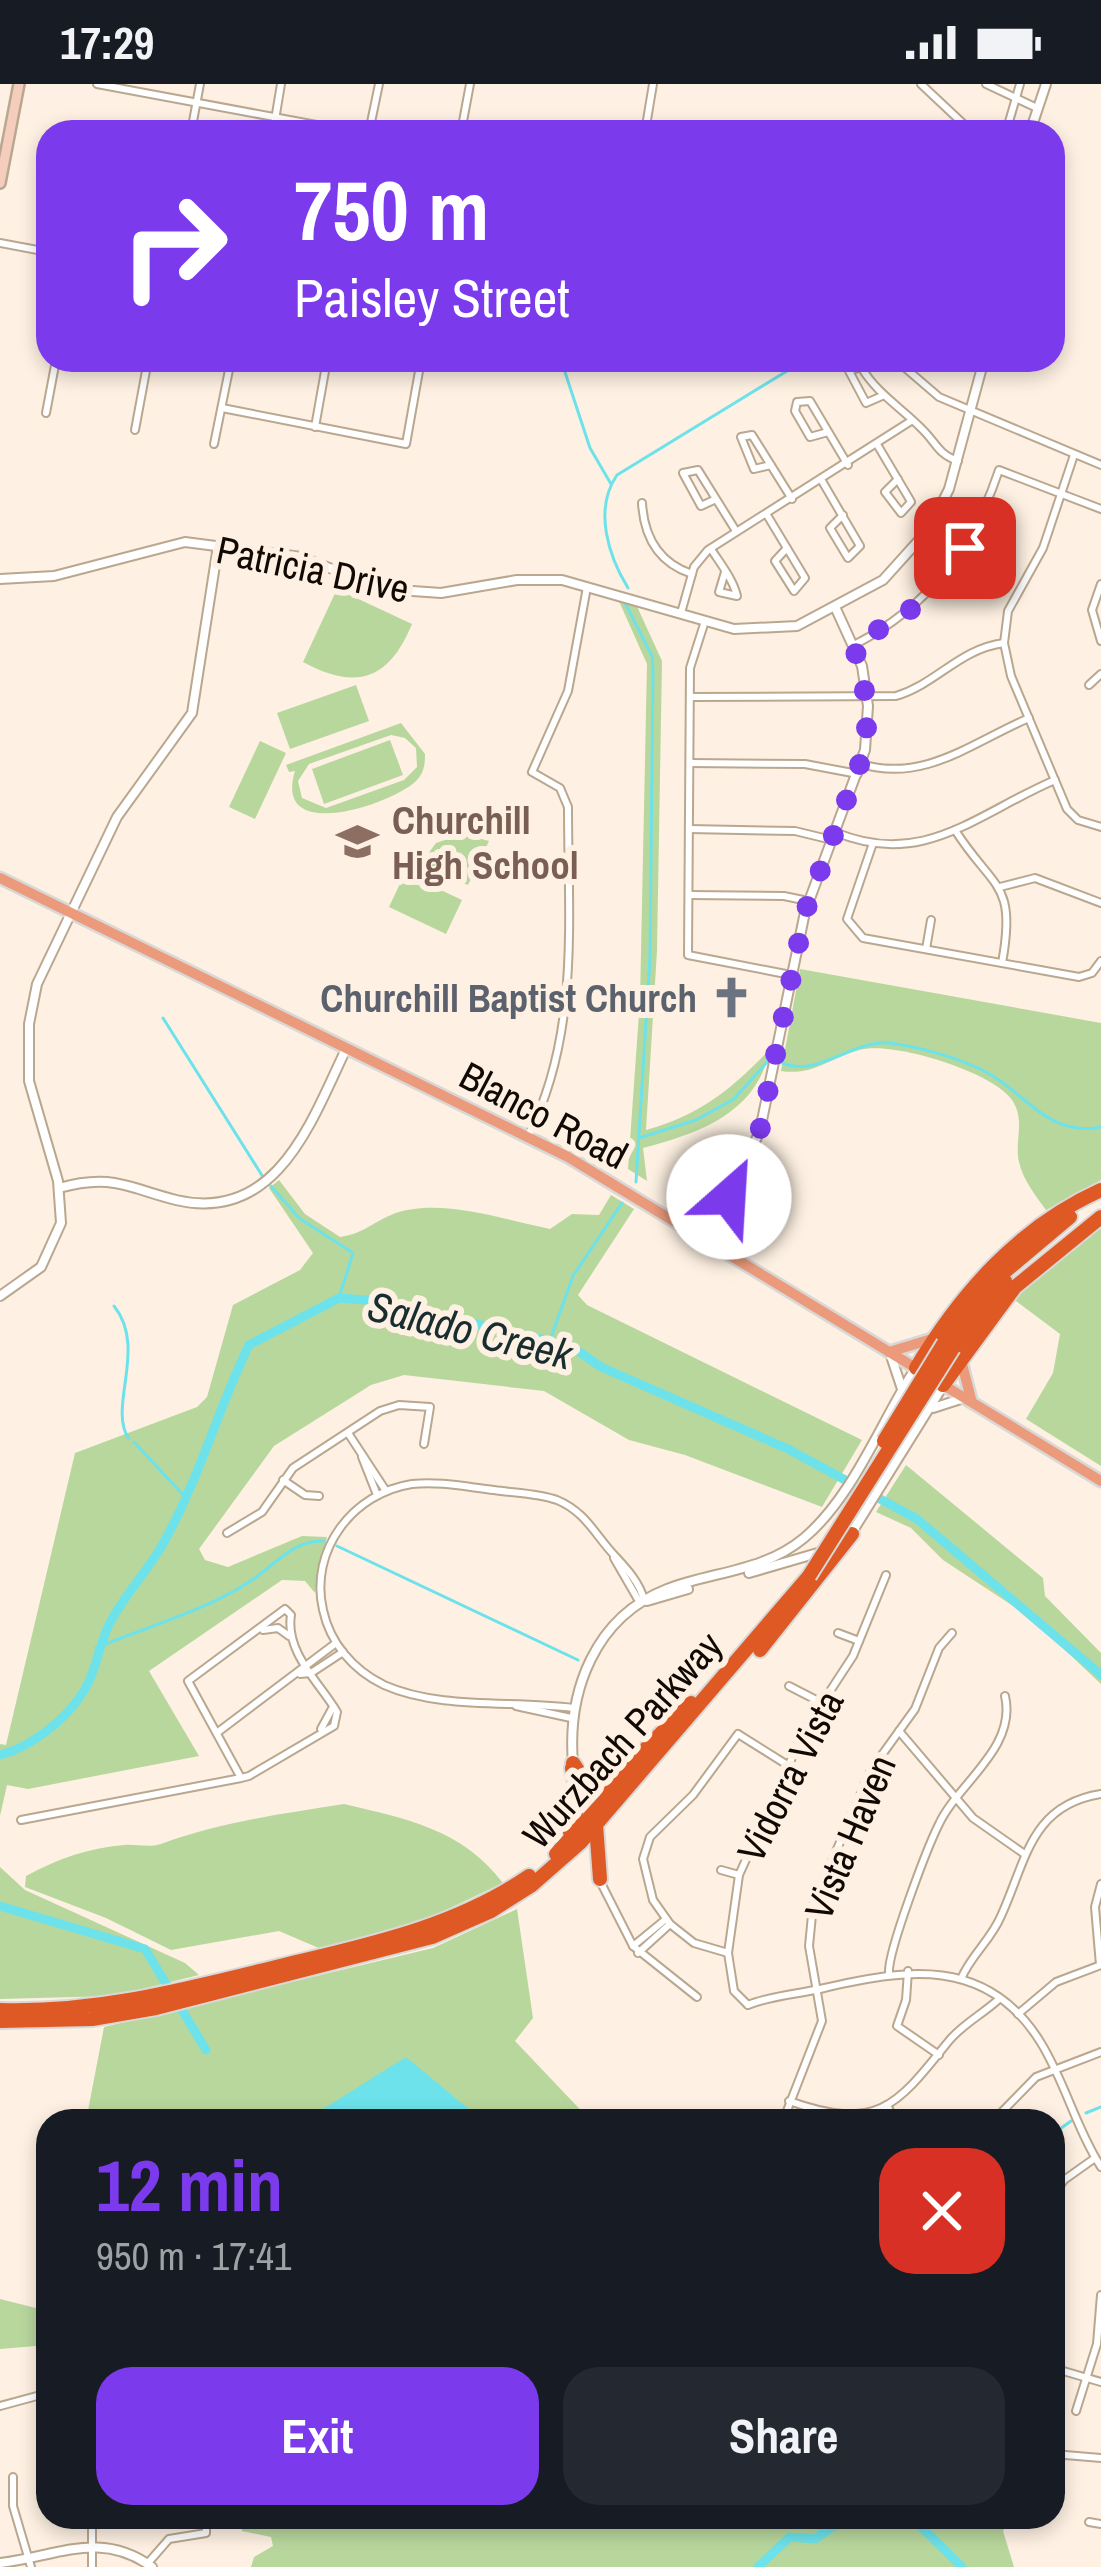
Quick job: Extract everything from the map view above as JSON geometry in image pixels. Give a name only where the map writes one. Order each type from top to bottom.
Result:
[{"type":"highway","points":[[944,1385],[945,1346],[997,1260],[1042,1224],[1101,1190]]},
{"type":"highway","points":[[916,1368],[993,1312],[1036,1265],[1101,1208]]},
{"type":"highway","name":"Wurzbach Parkway","points":[[0,2020],[92,2019],[428,1928],[511,1894],[596,1825],[807,1572],[983,1290],[1024,1251],[1101,1208]]},
{"type":"highway","points":[[680,1729],[786,1621],[855,1530]]},
{"type":"highway","name":"Wurzbach Parkway","points":[[557,1859],[807,1572]]},
{"type":"highway","points":[[573,1762],[589,1787],[607,1788],[691,1703]]},
{"type":"highway","points":[[573,1762],[578,1816],[557,1859],[580,1859],[601,1879]]},
{"type":"highway","points":[[596,1825],[601,1879]]},
{"type":"highway","name":"Wurzbach Parkway","points":[[0,2010],[152,2003]]},
{"type":"main road","points":[[0,183],[19,84]]},
{"type":"main road","name":"Blanco Road","points":[[0,878],[529,1136],[1101,1480]]},
{"type":"main road","points":[[889,1352],[945,1346],[969,1400]]},
{"type":"street","points":[[97,84],[291,120]]},
{"type":"street","points":[[193,120],[200,84]]},
{"type":"street","points":[[275,120],[281,84]]},
{"type":"street","points":[[372,120],[379,84]]},
{"type":"street","points":[[463,120],[470,84]]},
{"type":"street","points":[[647,120],[653,84]]},
{"type":"street","points":[[921,84],[958,120]]},
{"type":"street","points":[[986,84],[1037,109]]},
{"type":"street","points":[[1009,120],[1020,84]]},
{"type":"street","points":[[1034,120],[1046,84]]},
{"type":"street","points":[[0,243],[36,250]]},
{"type":"street","points":[[46,412],[54,372]]},
{"type":"street","points":[[135,430],[146,372]]},
{"type":"street","points":[[214,444],[229,372]]},
{"type":"street","points":[[315,427],[325,372]]},
{"type":"street","points":[[222,409],[406,444],[419,372]]},
{"type":"street","points":[[850,372],[866,403],[882,396]]},
{"type":"street","points":[[865,372],[940,454],[958,461]]},
{"type":"street","points":[[908,372],[926,389],[971,411],[1101,465]]},
{"type":"street","name":"Patricia Drive","points":[[0,578],[54,576],[168,543],[218,546],[301,557],[360,582],[402,592],[441,592],[537,579],[587,585],[705,621],[766,631],[796,626],[836,609],[883,580],[915,548],[940,510],[982,372]]},
{"type":"street","points":[[828,432],[810,437],[795,411],[797,402],[810,401],[848,465]]},
{"type":"street","points":[[681,613],[692,574],[711,549],[911,421]]},
{"type":"street","points":[[771,465],[754,469],[741,437],[752,435],[793,499]]},
{"type":"street","points":[[878,446],[898,479],[911,502],[901,513],[885,492],[898,479]]},
{"type":"street","points":[[1074,454],[1043,548],[1012,602],[1004,643],[1029,718],[1072,815],[1101,827]]},
{"type":"street","points":[[716,499],[701,506],[683,472],[696,468],[716,499],[737,533]]},
{"type":"street","points":[[854,645],[910,610],[949,570],[979,524],[999,470],[1101,509]]},
{"type":"street","points":[[822,481],[843,515],[861,549],[848,558],[830,525],[843,515]]},
{"type":"street","points":[[642,503],[645,529],[665,562],[692,574]]},
{"type":"street","points":[[766,515],[787,548],[806,581],[794,591],[775,561],[787,548]]},
{"type":"street","points":[[0,1296],[28,1281],[52,1251],[61,1223],[59,1188],[34,1111],[28,1032],[40,974],[134,787],[193,713],[218,546]]},
{"type":"street","points":[[711,549],[725,572]]},
{"type":"street","points":[[1101,584],[1092,610],[1101,641]]},
{"type":"street","points":[[529,1136],[556,1076],[566,999],[568,807],[560,788],[532,772],[571,681],[587,585]]},
{"type":"street","points":[[704,1238],[760,1130],[808,901],[859,769],[868,698],[854,645],[836,609]]},
{"type":"street","points":[[705,621],[693,655],[690,697],[688,955],[792,975]]},
{"type":"street","points":[[690,697],[868,698],[914,690],[966,652],[1004,643]]},
{"type":"street","points":[[1089,685],[1101,674]]},
{"type":"street","points":[[690,764],[916,771],[1029,718]]},
{"type":"street","points":[[689,829],[795,831],[872,846],[916,846],[1055,780]]},
{"type":"street","points":[[955,830],[1000,887],[1008,920],[1002,963]]},
{"type":"street","points":[[872,846],[848,923],[863,938],[1079,977],[1092,973],[1101,961]]},
{"type":"street","points":[[1000,887],[1035,878],[1101,903]]},
{"type":"street","points":[[689,895],[808,901]]},
{"type":"street","points":[[926,950],[931,920]]},
{"type":"street","points":[[59,1188],[111,1180],[204,1202],[259,1187],[294,1155],[346,1049]]},
{"type":"street","points":[[889,1352],[900,1393]]},
{"type":"street","points":[[573,1762],[572,1713],[596,1648],[645,1603],[669,1588],[769,1561],[802,1540],[831,1507],[916,1368]]},
{"type":"street","points":[[645,1603],[834,1549],[855,1530],[944,1385]]},
{"type":"street","points":[[900,1393],[912,1391],[924,1401],[927,1413]]},
{"type":"street","points":[[927,1413],[969,1400]]},
{"type":"street","points":[[226,1533],[262,1513],[283,1480],[388,1407],[430,1407],[424,1444]]},
{"type":"street","points":[[348,1433],[386,1491]]},
{"type":"street","points":[[373,1474],[377,1495]]},
{"type":"street","points":[[283,1480],[305,1495],[319,1496]]},
{"type":"street","points":[[572,1713],[390,1687],[343,1652],[321,1600],[323,1563],[343,1524],[386,1491],[436,1484],[556,1500],[586,1519],[626,1565],[645,1603]]},
{"type":"street","name":"Vidorra Vista","points":[[820,1989],[748,2005],[734,1984],[728,1953],[739,1875],[821,1703],[859,1641],[886,1575]]},
{"type":"street","points":[[241,1778],[188,1681],[284,1609],[291,1615],[290,1637]]},
{"type":"street","points":[[22,1820],[241,1778],[287,1758],[318,1733],[333,1707],[290,1637],[278,1628],[260,1631]]},
{"type":"street","points":[[838,1633],[859,1641]]},
{"type":"street","name":"Vista Haven","points":[[787,2109],[820,2027],[820,1989],[808,1933],[812,1905],[865,1782],[917,1705],[943,1640],[952,1633]]},
{"type":"street","points":[[300,1674],[304,1664],[336,1643]]},
{"type":"street","points":[[321,1652],[328,1662]]},
{"type":"street","points":[[218,1732],[300,1674],[311,1673],[343,1652]]},
{"type":"street","points":[[789,1686],[821,1703]]},
{"type":"street","points":[[889,1972],[890,1949],[938,1825],[996,1746],[1005,1696]]},
{"type":"street","points":[[899,1731],[987,1831],[1023,1853]]},
{"type":"street","points":[[728,1953],[694,1943],[668,1922],[644,1876],[646,1843],[693,1795],[738,1734],[789,1766]]},
{"type":"street","points":[[961,1979],[1003,1914],[1023,1853],[1056,1812],[1101,1794]]},
{"type":"street","points":[[721,1870],[739,1875]]},
{"type":"street","points":[[601,1879],[611,1911],[636,1950],[697,1997]]},
{"type":"street","points":[[1017,2014],[1055,1982],[1101,1965],[1095,1906],[1101,1884]]},
{"type":"street","points":[[636,1950],[668,1922]]},
{"type":"street","points":[[820,1989],[908,1971],[961,1979],[999,1999],[1017,2014],[1053,2068],[1101,2167]]},
{"type":"street","points":[[908,1971],[906,2000],[897,2026],[939,2055]]},
{"type":"street","points":[[862,2109],[887,2104],[919,2084],[955,2034],[999,1999]]},
{"type":"street","points":[[1003,2109],[1018,2090],[1053,2068],[1101,2052]]},
{"type":"street","points":[[789,2101],[819,2109]]},
{"type":"street","points":[[887,2104],[889,2109]]},
{"type":"street","points":[[1065,2179],[1095,2158]]},
{"type":"street","points":[[1076,2411],[1099,2331],[1101,2295]]},
{"type":"street","points":[[1065,2371],[1101,2382]]},
{"type":"street","points":[[0,2406],[36,2396]]},
{"type":"street","points":[[1065,2455],[1101,2458]]},
{"type":"street","points":[[13,2477],[13,2506],[30,2562]]},
{"type":"street","points":[[1089,2522],[1101,2524]]},
{"type":"street","points":[[92,2529],[92,2567]]},
{"type":"street","points":[[0,2563],[30,2562],[92,2545],[110,2546],[150,2565],[169,2539],[206,2533],[206,2529]]},
{"type":"green space","points":[[337,589],[412,624],[393,658],[369,675],[339,676],[303,662]]},
{"type":"green space","points":[[618,599],[635,602],[662,661],[657,951],[646,1130],[714,1099],[770,1049],[753,1089],[723,1117],[643,1148],[647,1181],[628,1169],[640,999],[647,664]]},
{"type":"green space","points":[[356,685],[369,721],[290,749],[277,713]]},
{"type":"green space","points":[[401,723],[425,754],[421,775],[403,790],[338,812],[317,813],[301,807],[293,794],[295,771],[289,772],[286,765]],"holes":[[[391,735],[405,738],[416,748],[417,767],[404,780],[326,808],[302,798],[298,781],[309,764]]]},
{"type":"green space","points":[[390,740],[403,775],[324,804],[312,769]]},
{"type":"green space","points":[[260,741],[286,753],[255,819],[229,807]]},
{"type":"green space","points":[[463,834],[489,841],[468,885],[419,866],[436,843]]},
{"type":"green space","points":[[405,873],[462,900],[446,934],[389,907]]},
{"type":"green space","points":[[800,969],[1101,1023],[1101,1180],[1046,1210],[1021,1169],[1018,1115],[1012,1100],[985,1079],[941,1061],[874,1048],[812,1069],[781,1071]]},
{"type":"green space","points":[[279,1180],[305,1214],[340,1237],[391,1215],[429,1208],[550,1229],[572,1214],[599,1215],[611,1195],[634,1209],[578,1295],[587,1305],[862,1440],[822,1507],[685,1455],[629,1440],[544,1391],[404,1375],[371,1385],[274,1446],[199,1549],[205,1560],[228,1567],[302,1536],[327,1537],[315,1593],[305,1581],[282,1580],[149,1671],[199,1756],[28,1789],[7,1785],[0,1816],[0,1744],[6,1745],[75,1453],[197,1407],[207,1397],[233,1305],[300,1270],[313,1253],[269,1188]]},
{"type":"green space","points":[[1101,1223],[1101,1466],[1026,1419],[1053,1373],[1060,1334],[1012,1298]]},
{"type":"green space","points":[[906,1465],[1043,1578],[1045,1596],[1101,1653],[1101,1684],[1030,1617],[943,1560],[911,1528],[876,1512]]},
{"type":"green space","points":[[344,1804],[411,1821],[451,1838],[503,1883],[412,1926],[321,1949],[279,1931],[171,1950],[106,1918],[25,1887],[26,1876],[85,1852],[157,1845],[228,1824]]},
{"type":"green space","points":[[0,1867],[25,1890],[185,1963],[199,1975],[114,1996],[0,1999]]},
{"type":"green space","points":[[517,1909],[533,2018],[515,2041],[580,2109],[88,2109],[104,2027],[433,1948]]},
{"type":"green space","points":[[0,2299],[36,2308],[36,2346],[0,2349]]},
{"type":"green space","points":[[1004,2529],[1014,2567],[251,2567],[254,2557],[273,2546],[271,2537],[242,2531]]},
{"type":"water","points":[[406,2057],[469,2109],[323,2109]]},
{"type":"waterway","points":[[565,372],[590,448],[611,484]]},
{"type":"waterway","points":[[628,588],[606,533],[606,503],[617,475],[785,372]]},
{"type":"waterway","points":[[625,603],[652,656],[653,670],[650,957],[636,1182]]},
{"type":"waterway","points":[[163,1018],[263,1177]]},
{"type":"waterway","points":[[782,1063],[809,1066],[875,1044],[911,1047],[980,1069],[1065,1126],[1101,1127]]},
{"type":"waterway","points":[[639,1138],[696,1120],[734,1099],[768,1061]]},
{"type":"waterway","points":[[271,1186],[299,1218],[353,1253],[339,1298]]},
{"type":"waterway","points":[[550,1340],[573,1276],[622,1203]]},
{"type":"waterway","name":"Salado Creek","points":[[0,1755],[40,1736],[83,1692],[112,1619],[176,1518],[249,1345],[339,1298],[378,1301],[571,1346],[601,1367],[788,1449],[917,1519],[1101,1675]]},
{"type":"waterway","points":[[114,1306],[128,1340],[122,1411],[129,1439]]},
{"type":"waterway","points":[[134,1442],[186,1498]]},
{"type":"waterway","points":[[96,1648],[215,1601],[303,1544],[324,1541]]},
{"type":"waterway","points":[[337,1546],[578,1660]]},
{"type":"waterway","points":[[0,1906],[145,1949],[206,2050]]},
{"type":"waterway","points":[[1086,2113],[1101,2107]]},
{"type":"waterway","points":[[1065,2125],[1071,2121]]},
{"type":"waterway","points":[[819,2534],[820,2529]]},
{"type":"waterway","points":[[758,2567],[790,2537],[815,2539],[830,2529]]},
{"type":"waterway","points":[[923,2529],[962,2567]]},
{"type":"place","name":"Churchill High School","points":[[358,842]]},
{"type":"place","name":"Churchill Baptist Church","points":[[731,998]]},
{"type":"route","points":[[729,1197],[760,1130],[805,912],[865,750],[868,706],[854,645],[910,610],[965,548]]}]
